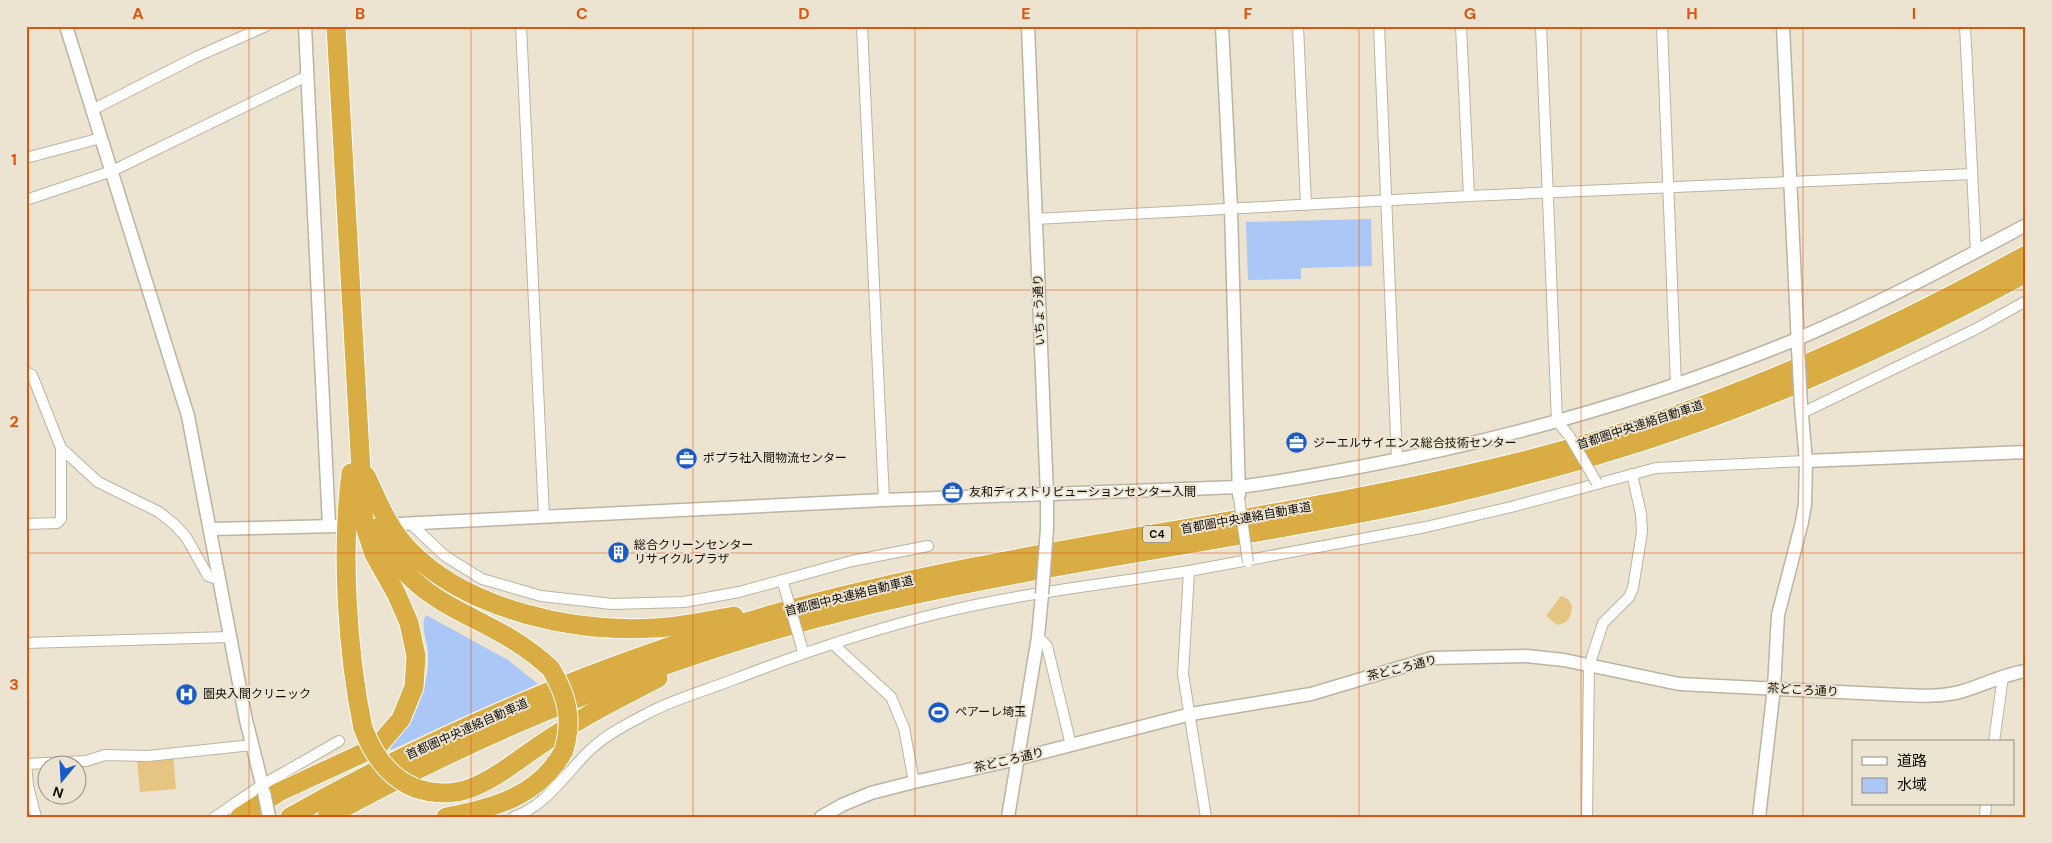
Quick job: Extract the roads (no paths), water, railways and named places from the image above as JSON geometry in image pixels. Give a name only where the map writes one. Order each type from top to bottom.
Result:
[{"type":"highway","points":[[240,817],[279,792],[378,746],[401,720],[414,687],[416,656],[410,624],[396,593],[374,554],[364,524],[336,26]]},
{"type":"highway","points":[[347,26],[366,476],[370,510],[387,550],[406,575],[432,596],[512,639],[535,654],[550,669],[560,684],[568,705],[570,723],[564,750],[548,775],[517,797],[490,808],[446,817]]},
{"type":"highway","name":"首都圏中央連絡自動車道","points":[[290,817],[468,726],[640,658],[722,630],[771,615],[961,569],[1330,504],[1520,462],[1626,431],[1726,397],[1834,353],[1940,303],[2026,255]]},
{"type":"highway","name":"首都圏中央連絡自動車道","points":[[328,817],[381,787],[475,741],[548,709],[644,672],[726,644],[872,604],[1011,575],[1432,498],[1589,458],[1731,410],[1840,367],[1946,317],[2026,273]]},
{"type":"highway","points":[[357,425],[347,503],[347,552],[352,645],[358,703],[363,728],[369,744],[380,762],[393,776],[415,788],[438,793],[471,788],[567,728],[658,678],[723,651],[872,604]]},
{"type":"highway","points":[[366,476],[383,513],[395,533],[409,550],[427,566],[486,599],[513,610],[568,624],[617,629],[655,628],[692,624],[896,584]]},
{"type":"street","points":[[66,26],[188,416],[230,637],[269,817]]},
{"type":"street","points":[[92,110],[196,57],[266,26]]},
{"type":"street","points":[[211,529],[335,526],[305,26]]},
{"type":"street","points":[[520,26],[544,516]]},
{"type":"street","points":[[862,26],[884,500]]},
{"type":"street","name":"いちょう通り","points":[[1008,817],[1038,637],[1047,529],[1028,26]]},
{"type":"street","points":[[1222,26],[1232,209],[1239,492],[1248,562]]},
{"type":"street","points":[[1298,26],[1306,205]]},
{"type":"street","points":[[1379,26],[1397,460]]},
{"type":"street","points":[[1461,26],[1469,196]]},
{"type":"street","points":[[1541,26],[1557,421],[1570,438],[1597,483]]},
{"type":"street","points":[[1662,26],[1676,385]]},
{"type":"street","points":[[1760,817],[1774,688],[1777,622],[1802,522],[1806,461],[1798,343],[1792,183],[1783,26]]},
{"type":"street","points":[[1966,26],[1976,252]]},
{"type":"street","points":[[26,200],[112,171],[307,76]]},
{"type":"street","points":[[26,158],[101,138]]},
{"type":"street","points":[[1036,219],[1549,192],[1972,174]]},
{"type":"street","points":[[404,523],[884,500],[1239,492],[1397,460],[1557,421],[1676,385],[1798,343],[2026,225]]},
{"type":"street","points":[[1802,409],[1976,329],[2026,301]]},
{"type":"street","points":[[26,372],[32,375],[61,448],[61,519],[57,523],[26,524]]},
{"type":"street","points":[[61,448],[98,482],[159,512],[186,537],[208,576],[220,580]]},
{"type":"street","points":[[514,817],[525,815],[570,774],[589,751],[607,736],[652,711],[803,650],[833,644],[940,613],[1042,594],[1248,562],[1426,527],[1656,468],[2026,452]]},
{"type":"street","points":[[1587,817],[1590,666],[1599,630],[1605,620],[1629,597],[1636,575],[1642,532],[1641,514],[1632,474]]},
{"type":"street","points":[[404,523],[445,556],[482,579],[541,596],[612,604],[684,602],[739,592],[783,583],[852,561],[928,546]]},
{"type":"street","points":[[1189,571],[1183,674],[1191,714],[1206,817]]},
{"type":"street","points":[[783,583],[803,650]]},
{"type":"street","points":[[26,644],[230,637]]},
{"type":"street","points":[[1038,637],[1047,646],[1071,745]]},
{"type":"street","points":[[833,644],[891,697],[904,728],[914,782]]},
{"type":"street","name":"茶どころ通り","points":[[821,817],[842,805],[871,793],[1017,759],[1191,714],[1311,694],[1432,658],[1526,656],[1564,660],[1679,684],[1930,696],[1959,692],[2003,676],[2026,671]]},
{"type":"street","points":[[1994,740],[2003,676]]},
{"type":"street","points":[[215,817],[339,741]]},
{"type":"street","points":[[36,817],[28,786],[26,764],[86,761],[105,754],[148,756],[252,745]]},
{"type":"water","points":[[1371,219],[1372,266],[1301,268],[1301,279],[1248,280],[1246,222]]},
{"type":"water","points":[[426,615],[508,660],[538,684],[391,750],[387,745],[411,714],[426,679],[428,652],[424,633],[424,619]]},
{"type":"place","name":"ジーエルサイエンス総合技術センター","points":[[1297,443]]},
{"type":"place","name":"ポプラ社入間物流センター","points":[[687,458]]},
{"type":"place","name":"友和ディストリビューションセンター入間","points":[[953,492]]},
{"type":"place","name":"総合クリーンセンター リサイクルプラザ","points":[[618,552]]},
{"type":"place","name":"圏央入間クリニック","points":[[187,694]]},
{"type":"place","name":"ペアーレ埼玉","points":[[939,712]]}]
